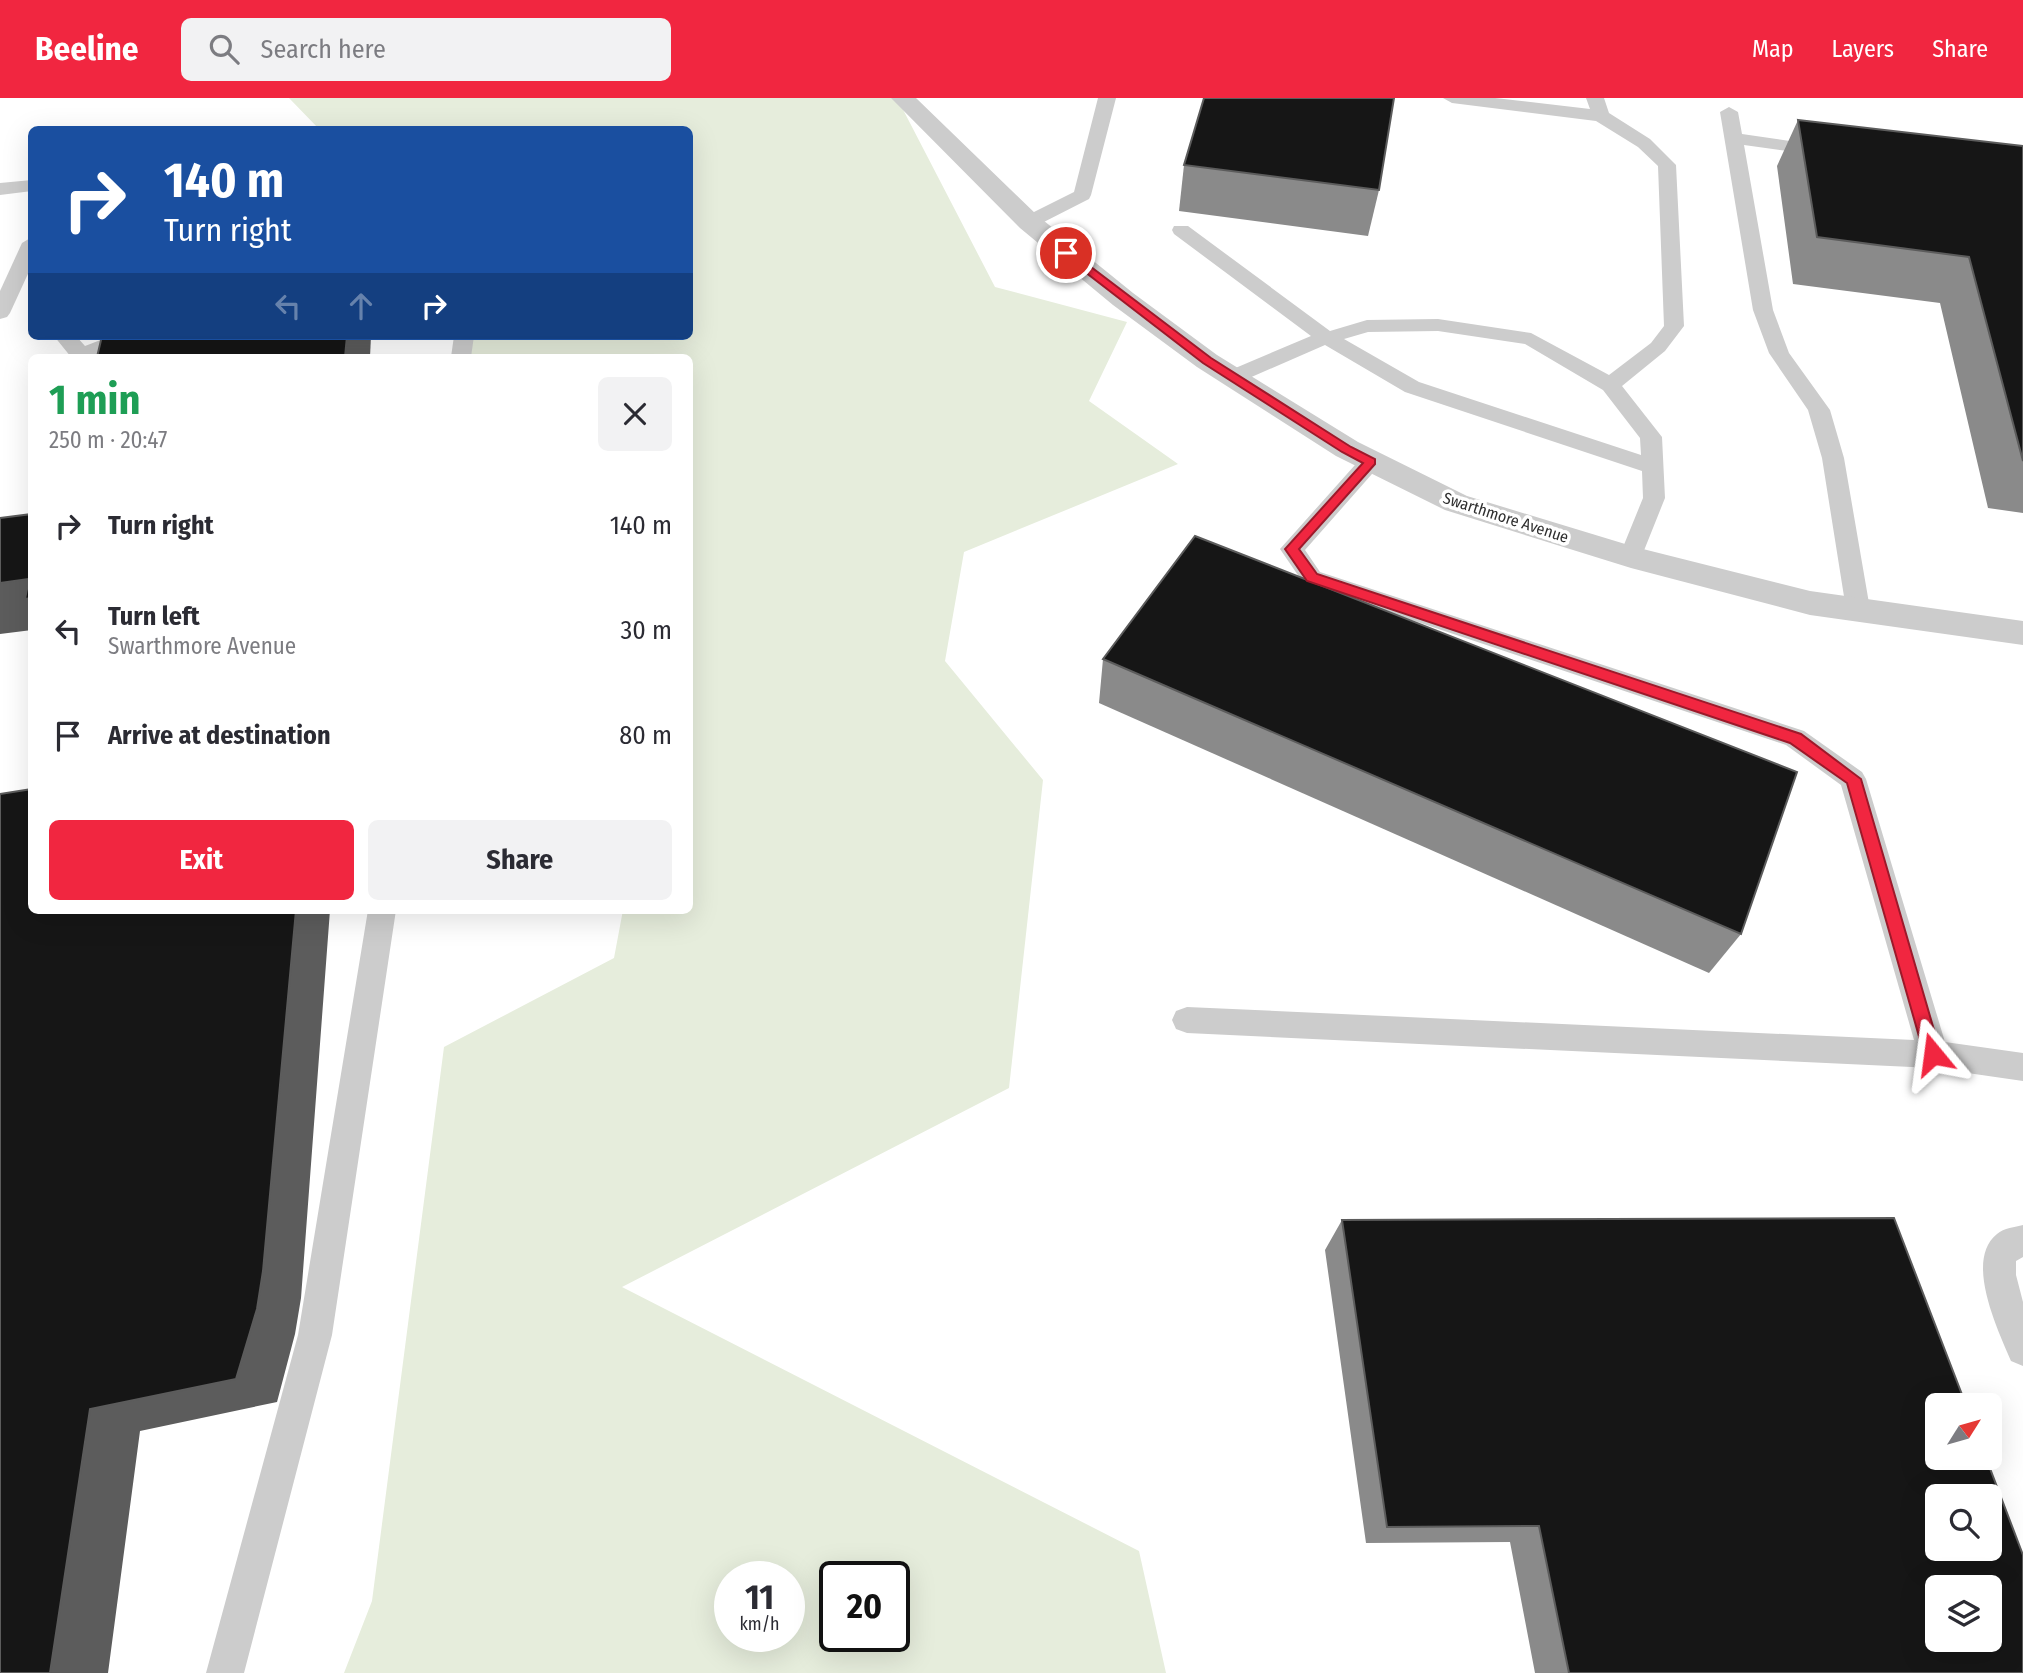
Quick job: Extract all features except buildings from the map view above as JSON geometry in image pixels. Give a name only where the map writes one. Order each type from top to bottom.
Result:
[{"type":"street","name":"Swarthmore Avenue","points":[[903,98],[1029,222],[1123,299],[1233,377],[1347,450],[1456,503],[1630,557],[1811,603],[2023,633]]},
{"type":"lane","points":[[1029,222],[1083,195],[1107,98]]},
{"type":"lane","points":[[1452,98],[1598,107],[1667,165],[1674,326],[1658,347],[1609,385]]},
{"type":"lane","points":[[1729,112],[1763,310],[1779,353],[1819,410],[1833,458],[1858,609]]},
{"type":"lane","points":[[1733,138],[1843,153]]},
{"type":"lane","points":[[0,189],[28,186]]},
{"type":"lane","points":[[1181,230],[1326,338],[1412,387],[1653,467]]},
{"type":"lane","points":[[0,313],[28,252]]},
{"type":"lane","points":[[13,285],[28,300]]},
{"type":"lane","points":[[1233,377],[1304,345],[1367,326],[1438,325],[1531,339],[1609,385],[1651,436],[1654,498],[1630,557]]},
{"type":"lane","points":[[68,340],[81,354]]},
{"type":"lane","points":[[85,354],[120,340]]},
{"type":"lane","points":[[1371,461],[1292,549],[1312,578],[1795,738],[1853,779],[1933,1054]]},
{"type":"lane","points":[[225,1673],[315,1335],[381,914]]},
{"type":"lane","points":[[1187,1020],[1933,1054],[2023,1067]]},
{"type":"lane","points":[[2023,1241],[2010,1244],[2000,1255],[1999,1275],[2023,1349]]},
{"type":"green space","points":[[289,98],[897,98],[995,287],[1127,322],[1089,401],[1178,464],[964,552],[945,661],[1043,780],[1009,1088],[622,1287],[1139,1551],[1166,1673],[344,1673],[372,1601],[444,1047],[614,958],[622,914],[693,914],[693,354],[456,354],[458,340],[693,340],[693,126],[316,126]]},
{"type":"route","points":[[1066,253],[1207,361],[1347,450],[1371,461],[1292,549],[1312,578],[1795,738],[1853,779],[1933,1054]]}]
